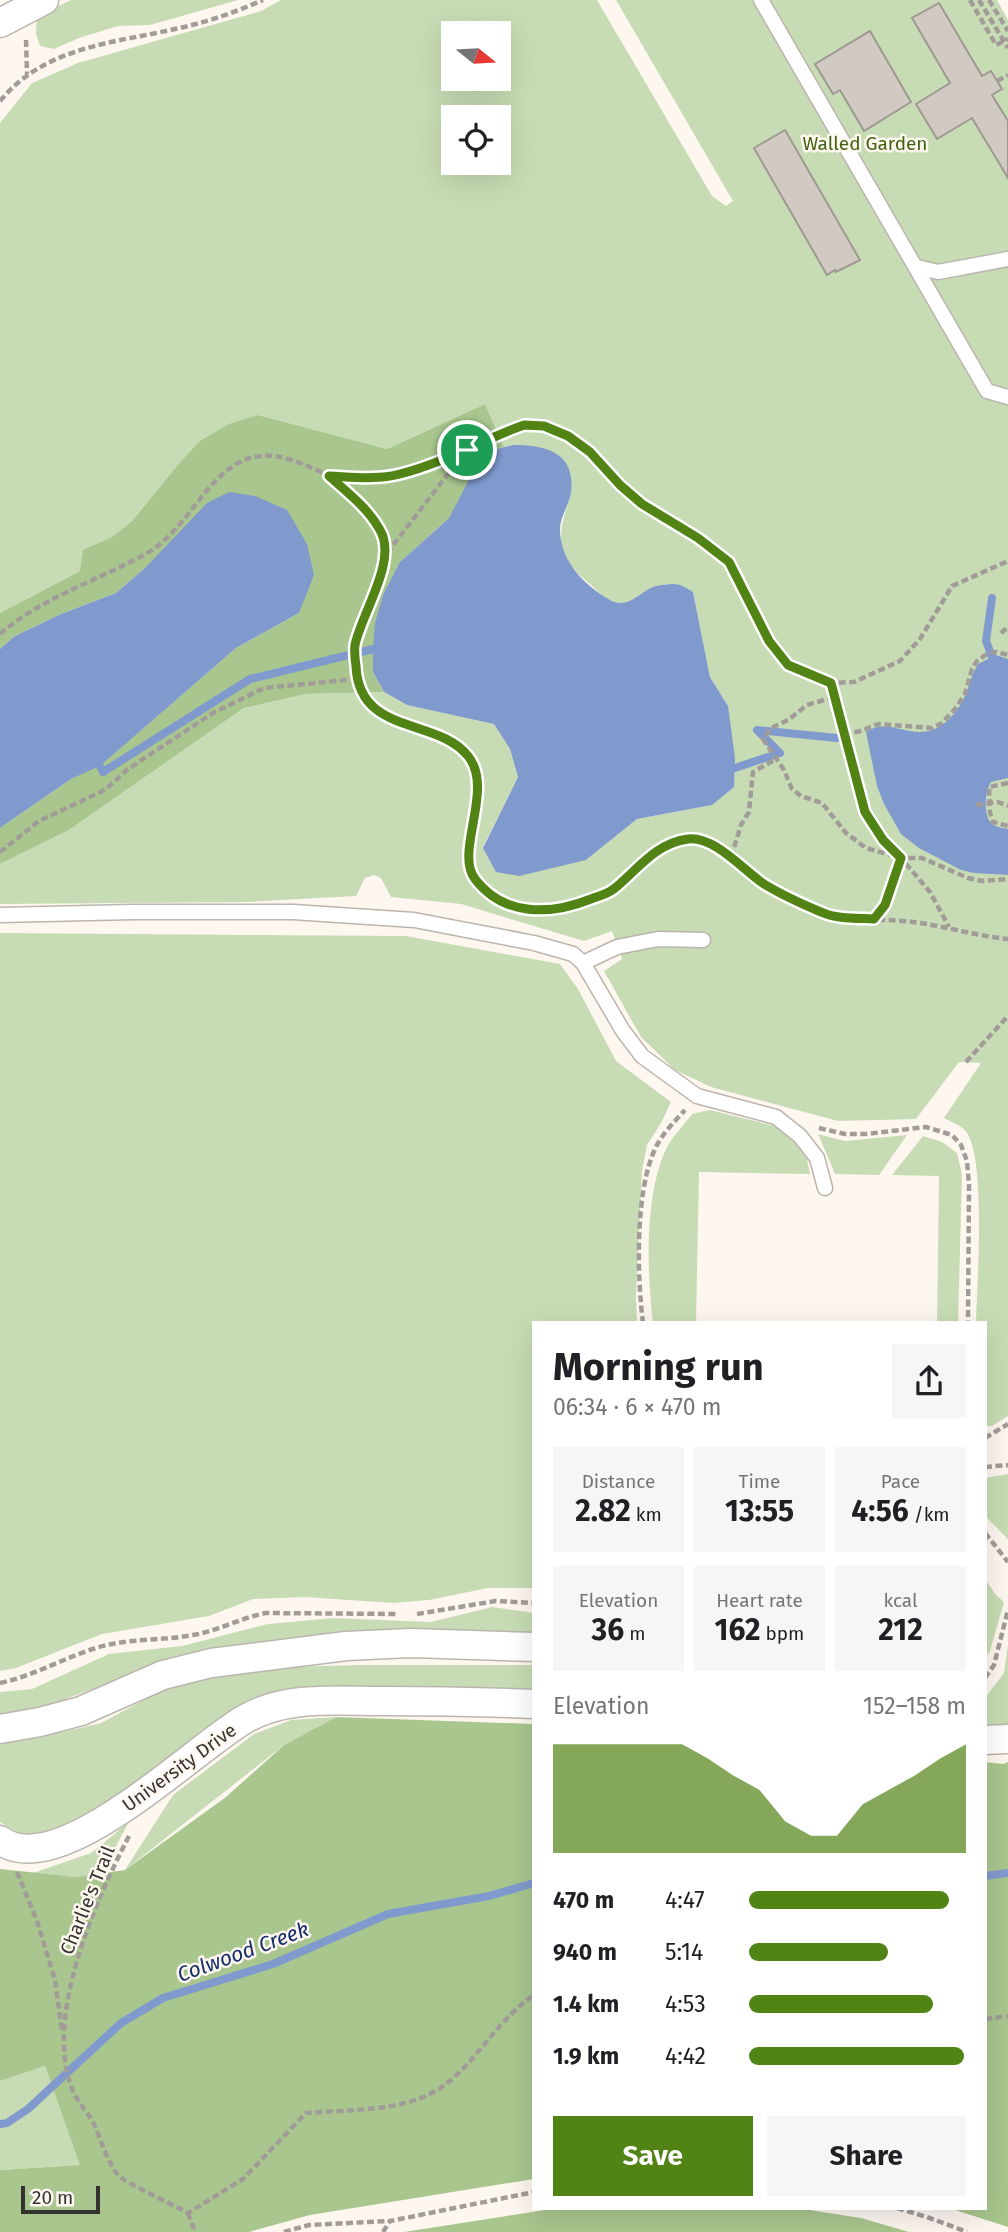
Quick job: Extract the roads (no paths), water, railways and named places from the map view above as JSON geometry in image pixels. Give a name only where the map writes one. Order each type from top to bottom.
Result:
[{"type":"street","points":[[0,23],[44,0]]},
{"type":"street","points":[[0,1728],[40,1722],[80,1711],[163,1675],[211,1663],[346,1646],[411,1643],[532,1647]]},
{"type":"street","name":"University Drive","points":[[2,1843],[24,1849],[48,1848],[69,1839],[121,1810],[215,1738],[248,1717],[288,1703],[532,1703]]},
{"type":"street","points":[[987,1740],[1008,1739]]},
{"type":"lane","points":[[761,0],[987,391],[1008,397]]},
{"type":"lane","points":[[917,267],[938,272],[1008,259]]},
{"type":"lane","points":[[0,915],[293,912],[414,919],[534,943],[573,954],[583,963],[623,1031],[642,1056],[696,1096],[776,1117],[800,1136],[817,1158],[825,1188]]},
{"type":"lane","points":[[583,963],[617,947],[658,939],[703,940]]},
{"type":"water","points":[[513,445],[547,449],[564,460],[569,468],[571,493],[560,524],[561,541],[569,562],[591,587],[616,603],[633,600],[660,585],[677,584],[693,592],[710,677],[728,706],[735,758],[734,787],[712,805],[637,819],[586,860],[519,876],[496,872],[483,848],[518,777],[510,749],[494,724],[407,705],[384,692],[373,672],[375,623],[383,595],[400,562],[449,518],[481,457],[496,449]]},
{"type":"water","points":[[229,492],[255,496],[287,510],[307,544],[314,575],[299,613],[236,648],[100,766],[71,779],[0,828],[0,649],[15,636],[61,614],[116,593],[146,567],[207,503]]},
{"type":"water","points":[[996,655],[1008,659],[1008,778],[991,782],[986,808],[991,823],[1008,829],[1008,875],[961,870],[919,848],[901,834],[877,786],[866,732],[877,727],[887,727],[920,732],[932,730],[944,723],[961,705],[978,664]]},
{"type":"waterway","points":[[992,598],[986,641],[992,657]]},
{"type":"waterway","points":[[100,766],[103,772],[250,679],[373,649]]},
{"type":"waterway","points":[[735,768],[780,753],[757,730],[837,738]]},
{"type":"waterway","name":"Colwood Creek","points":[[987,1876],[1008,1873]]},
{"type":"waterway","name":"Colwood Creek","points":[[0,2124],[7,2123],[28,2109],[121,2023],[163,1998],[273,1964],[388,1914],[489,1896],[532,1884]]},
{"type":"park label","name":"Walled Garden","points":[[865,143]]}]
